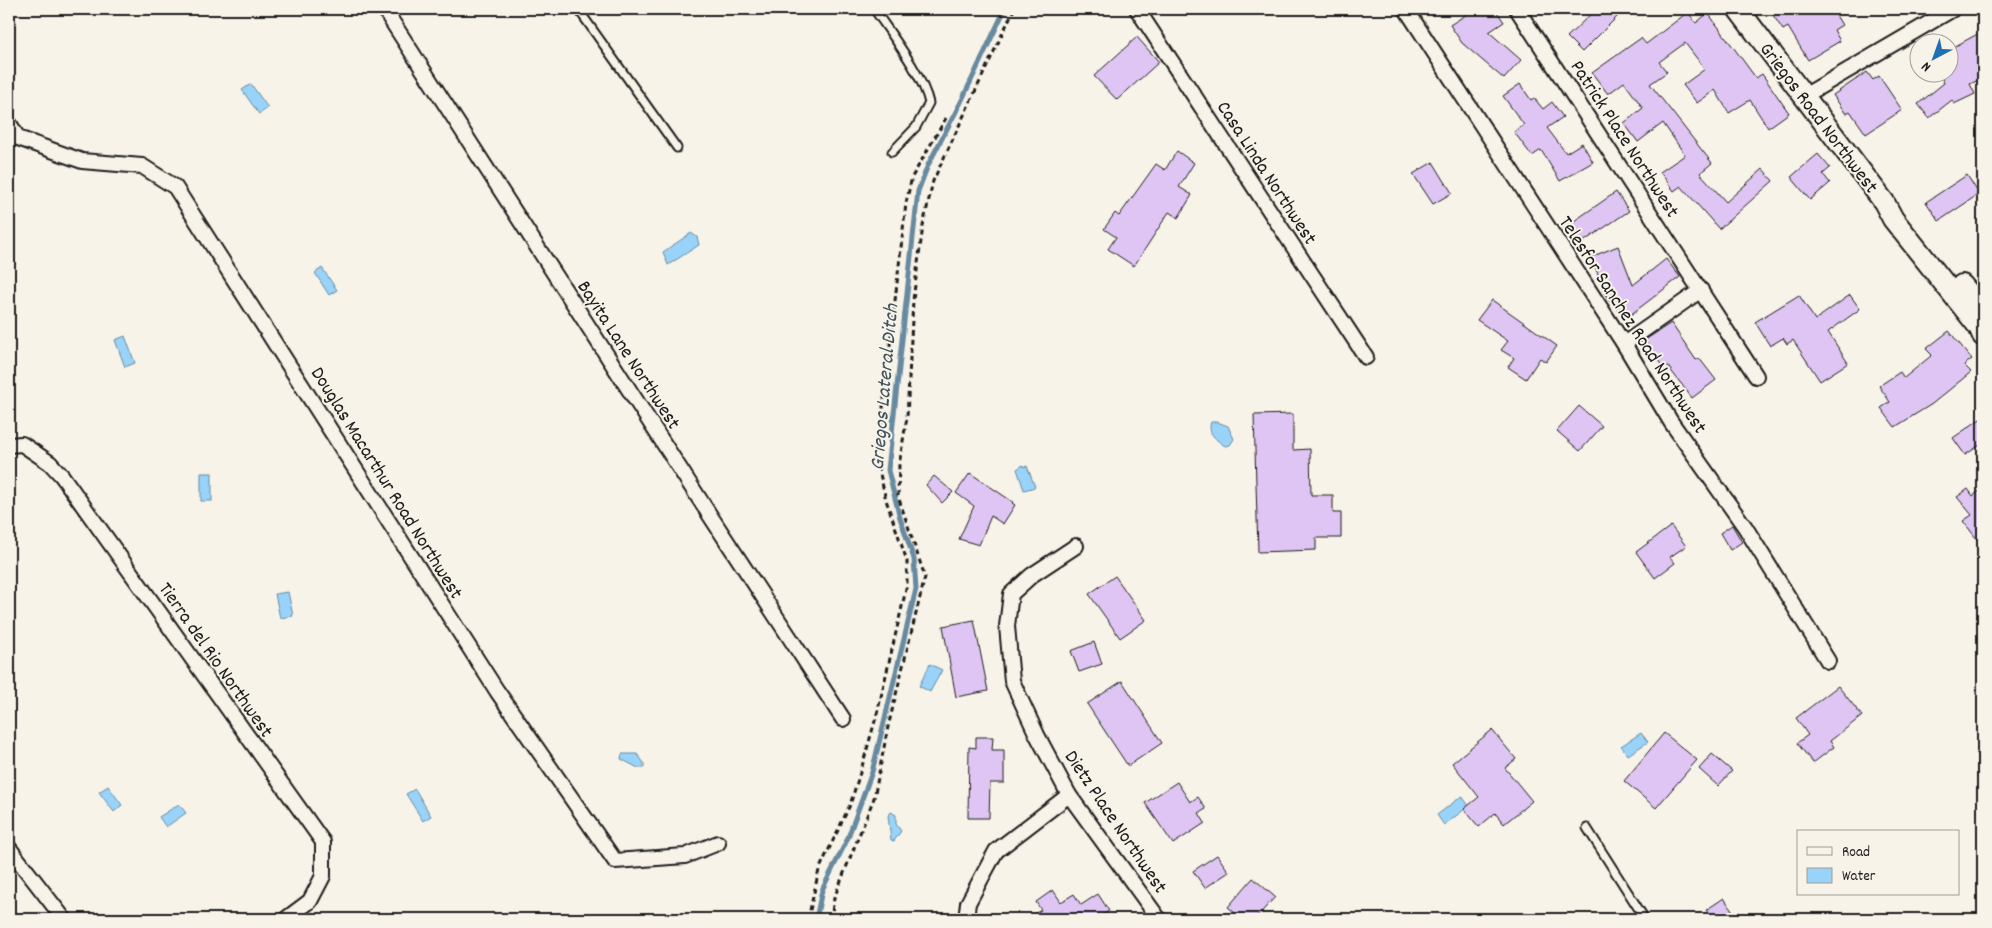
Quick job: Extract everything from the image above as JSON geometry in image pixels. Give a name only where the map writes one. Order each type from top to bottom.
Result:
[{"type":"main road","name":"Griegos Road Northwest","points":[[1738,9],[1884,202],[1893,219],[1982,325]]},
{"type":"street","name":"Bayita Lane Northwest","points":[[384,9],[843,719]]},
{"type":"street","name":"Casa Linda Northwest","points":[[1136,9],[1366,357]]},
{"type":"street","name":"Telesfor Sanchez Road Northwest","points":[[1406,9],[1624,344],[1672,422],[1745,527],[1828,661]]},
{"type":"street","name":"Patrick Place Northwest","points":[[1517,9],[1756,376]]},
{"type":"street","points":[[1804,96],[1953,9]]},
{"type":"street","name":"Douglas Macarthur Road Northwest","points":[[9,123],[18,138],[82,161],[142,166],[175,187],[497,691],[615,861],[685,856],[718,843]]},
{"type":"street","points":[[1624,344],[1701,290]]},
{"type":"street","name":"Tierra del Rio Northwest","points":[[9,446],[22,444],[50,463],[62,476],[322,842],[323,876],[310,901],[286,919]]},
{"type":"street","name":"Dietz Place Northwest","points":[[1076,546],[1032,575],[1012,594],[1007,626],[1012,681],[1037,735],[1069,794],[1159,919]]},
{"type":"street","points":[[966,919],[968,902],[996,851],[1069,794]]},
{"type":"street","points":[[9,848],[64,919]]},
{"type":"lane","points":[[578,9],[677,148]]},
{"type":"lane","points":[[874,9],[927,93],[929,103],[916,127],[892,152]]},
{"type":"lane","points":[[1587,828],[1645,919]]},
{"type":"path","points":[[831,919],[834,898],[853,846],[874,798],[888,727],[925,577],[898,496],[899,465],[907,417],[913,300],[923,226],[933,181],[1014,9]]},
{"type":"path","points":[[808,919],[819,870],[850,805],[858,780],[877,714],[907,585],[907,561],[886,500],[877,462],[906,203],[912,177],[946,118]]},
{"type":"water","points":[[251,84],[268,108],[259,114],[242,90]]},
{"type":"water","points":[[691,233],[697,237],[699,245],[668,265],[663,252]]},
{"type":"water","points":[[322,268],[337,290],[329,295],[315,273]]},
{"type":"water","points":[[125,336],[135,363],[125,367],[115,340]]},
{"type":"water","points":[[1211,422],[1228,426],[1234,439],[1230,445],[1225,446],[1213,436],[1210,430]]},
{"type":"water","points":[[1023,465],[1024,467],[1027,466],[1035,487],[1024,490],[1017,469]]},
{"type":"water","points":[[201,473],[212,473],[212,501],[201,501]]},
{"type":"water","points":[[288,592],[293,616],[280,618],[275,594]]},
{"type":"water","points":[[930,664],[942,670],[930,692],[919,686]]},
{"type":"water","points":[[1641,733],[1648,742],[1628,755],[1621,746]]},
{"type":"water","points":[[622,754],[637,754],[644,763],[644,768],[638,768],[621,759]]},
{"type":"water","points":[[108,786],[122,805],[114,812],[99,792]]},
{"type":"water","points":[[415,789],[431,816],[423,821],[406,794]]},
{"type":"water","points":[[1462,796],[1469,806],[1444,825],[1437,815]]},
{"type":"water","points":[[179,804],[186,813],[166,827],[159,817]]},
{"type":"water","points":[[891,812],[896,815],[896,824],[901,831],[894,841],[891,840],[888,816]]},
{"type":"building","points":[[1475,9],[1495,9],[1504,22],[1489,32],[1521,60],[1504,79],[1462,43],[1450,25]]},
{"type":"building","points":[[1596,9],[1613,9],[1619,15],[1582,52],[1567,37]]},
{"type":"building","points":[[1769,9],[1832,9],[1842,25],[1834,30],[1840,41],[1808,60],[1788,27],[1783,30]]},
{"type":"building","points":[[1688,12],[1696,23],[1708,13],[1756,78],[1762,74],[1789,113],[1768,128],[1750,100],[1729,113],[1715,90],[1697,103],[1683,85],[1705,69],[1685,43],[1659,62],[1667,72],[1650,84],[1712,163],[1700,173],[1726,202],[1763,169],[1773,181],[1719,229],[1681,186],[1674,191],[1660,172],[1685,155],[1663,123],[1638,142],[1624,123],[1643,108],[1624,82],[1608,94],[1592,73],[1641,38],[1646,44]]},
{"type":"building","points":[[1983,31],[1983,78],[1970,84],[1975,94],[1954,104],[1952,100],[1929,118],[1918,104],[1944,82],[1960,82],[1960,44]]},
{"type":"building","points":[[1137,37],[1159,62],[1117,100],[1094,76]]},
{"type":"building","points":[[1867,72],[1873,80],[1879,76],[1902,110],[1866,134],[1850,111],[1846,114],[1833,95]]},
{"type":"building","points":[[1520,84],[1531,100],[1534,98],[1543,109],[1552,102],[1563,117],[1547,128],[1566,153],[1582,143],[1593,162],[1560,181],[1541,150],[1532,156],[1514,132],[1524,125],[1503,96]]},
{"type":"building","points":[[1177,151],[1194,163],[1179,187],[1192,195],[1178,218],[1169,212],[1134,266],[1108,249],[1116,237],[1104,229],[1115,213],[1119,216],[1156,164],[1165,170]]},
{"type":"building","points":[[1818,154],[1830,168],[1823,174],[1830,183],[1810,200],[1791,177]]},
{"type":"building","points":[[1433,162],[1452,193],[1433,204],[1413,174]]},
{"type":"building","points":[[1967,175],[1979,194],[1939,221],[1926,202]]},
{"type":"building","points":[[1616,192],[1629,211],[1577,246],[1564,228]]},
{"type":"building","points":[[1618,246],[1633,285],[1666,259],[1680,277],[1625,319],[1607,297],[1591,257]]},
{"type":"building","points":[[1799,295],[1815,320],[1850,295],[1860,309],[1828,332],[1848,363],[1820,381],[1793,340],[1787,344],[1783,338],[1770,346],[1755,322]]},
{"type":"building","points":[[1492,300],[1557,346],[1546,362],[1540,358],[1526,379],[1508,367],[1514,358],[1501,350],[1508,341],[1477,320]]},
{"type":"building","points":[[1671,323],[1696,360],[1699,358],[1716,380],[1692,398],[1666,364],[1662,366],[1645,340]]},
{"type":"building","points":[[1949,331],[1972,359],[1964,365],[1971,372],[1932,404],[1895,427],[1881,408],[1890,402],[1879,386],[1900,372],[1904,378],[1932,355],[1926,349]]},
{"type":"building","points":[[1579,406],[1602,426],[1580,451],[1557,431]]},
{"type":"building","points":[[1293,414],[1293,450],[1310,449],[1311,495],[1333,495],[1333,513],[1341,513],[1341,538],[1316,538],[1316,550],[1258,552],[1254,415]]},
{"type":"building","points":[[1983,417],[1983,443],[1965,455],[1953,438]]},
{"type":"building","points":[[970,473],[1015,505],[1003,524],[991,516],[979,545],[959,539],[974,506],[956,493]]},
{"type":"building","points":[[934,476],[953,492],[942,503],[926,485]]},
{"type":"building","points":[[1983,488],[1983,547],[1963,521],[1972,515],[1957,497],[1968,489],[1973,496]]},
{"type":"building","points":[[1732,525],[1742,542],[1730,550],[1720,533]]},
{"type":"building","points":[[1671,526],[1686,546],[1670,557],[1675,563],[1655,578],[1636,552]]},
{"type":"building","points":[[1115,576],[1146,620],[1120,638],[1089,594]]},
{"type":"building","points":[[974,620],[988,691],[956,697],[943,626]]},
{"type":"building","points":[[1094,642],[1102,664],[1079,672],[1071,651]]},
{"type":"building","points":[[1122,681],[1162,743],[1128,766],[1087,704]]},
{"type":"building","points":[[1838,686],[1862,716],[1830,741],[1834,747],[1813,763],[1797,743],[1808,735],[1796,718]]},
{"type":"building","points":[[1492,730],[1516,759],[1505,768],[1532,801],[1504,824],[1495,813],[1479,827],[1464,809],[1479,797],[1452,763]]},
{"type":"building","points":[[1664,733],[1697,760],[1656,808],[1624,781]]},
{"type":"building","points":[[976,737],[993,737],[992,750],[1004,750],[1004,783],[990,783],[989,818],[968,818],[969,747],[976,748]]},
{"type":"building","points":[[1712,754],[1732,771],[1718,786],[1699,769]]},
{"type":"building","points":[[1177,782],[1190,802],[1198,797],[1206,809],[1199,813],[1205,823],[1173,844],[1145,803]]},
{"type":"building","points":[[1217,855],[1229,872],[1205,888],[1193,871]]},
{"type":"building","points":[[1253,878],[1275,897],[1255,919],[1242,919],[1228,907]]},
{"type":"building","points":[[1053,890],[1061,902],[1074,894],[1081,905],[1098,894],[1109,911],[1096,919],[1026,919],[1041,910],[1036,902]]},
{"type":"building","points":[[1724,898],[1738,919],[1713,919],[1706,910]]},
{"type":"waterway","name":"Griegos Lateral Ditch","points":[[816,919],[822,890],[847,840],[872,772],[916,589],[914,559],[900,518],[888,470],[918,191],[928,165],[961,102],[1005,9]]}]
